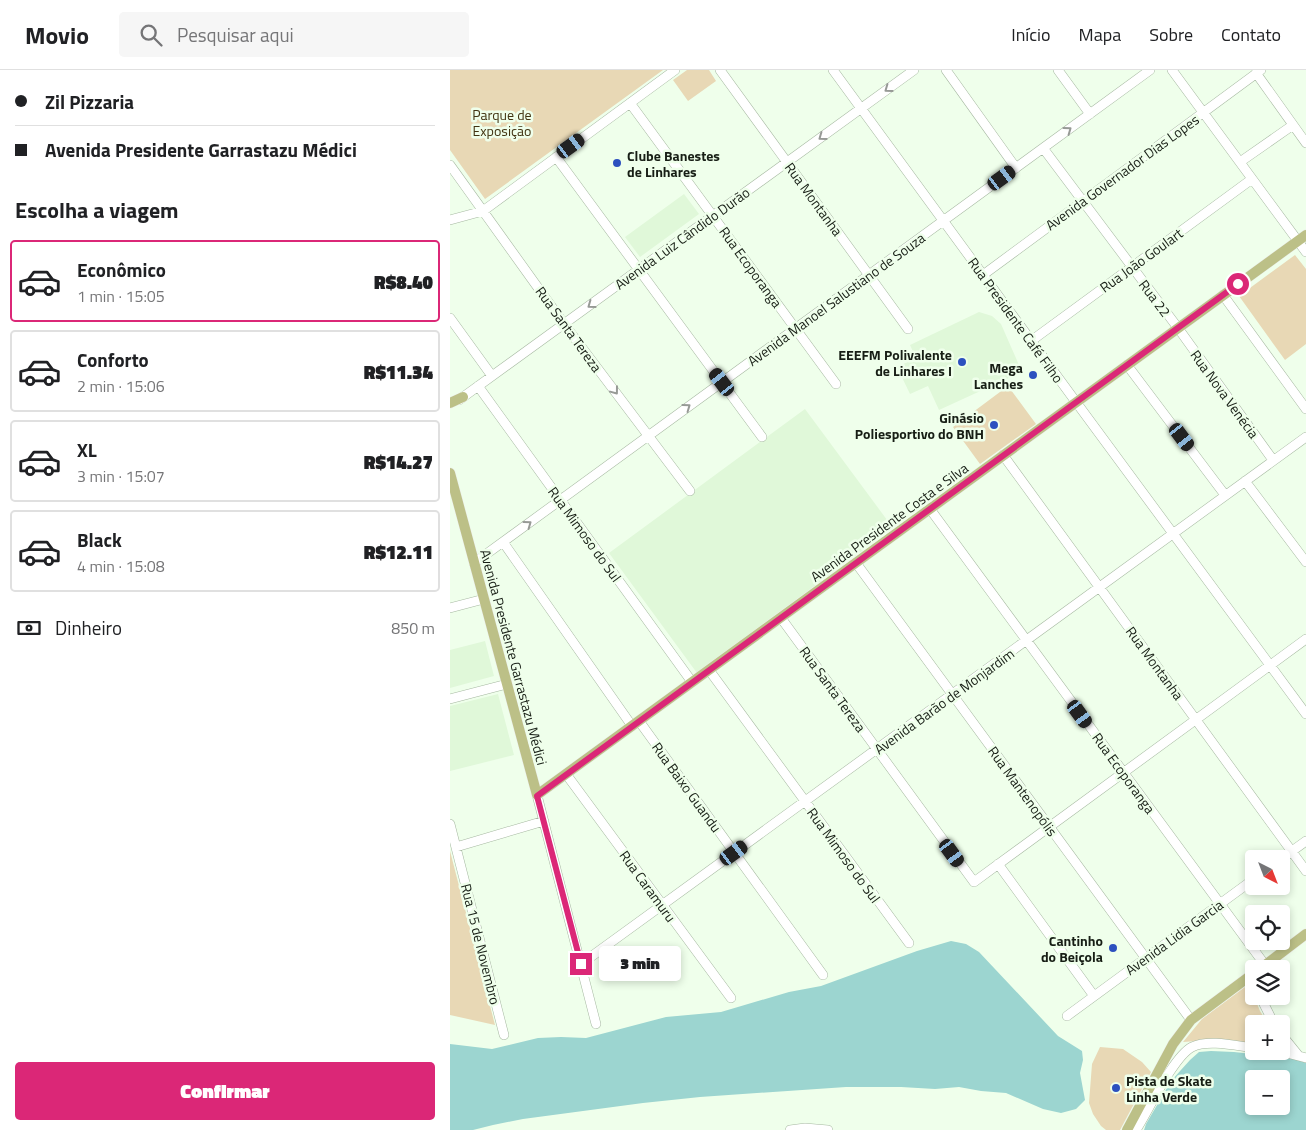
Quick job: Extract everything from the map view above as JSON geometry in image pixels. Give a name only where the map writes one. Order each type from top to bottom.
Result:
[{"type":"main road","name":"Avenida Presidente Costa e Silva","points":[[537,796],[1302,238]]},
{"type":"main road","points":[[450,402],[463,397]]},
{"type":"main road","name":"Avenida Presidente Garrastazu Médici","points":[[450,473],[455,509],[474,563],[537,796]]},
{"type":"main road","points":[[1271,960],[1306,934]]},
{"type":"main road","points":[[1127,1130],[1174,1044],[1191,1020],[1245,983]]},
{"type":"street","points":[[450,220],[483,210],[675,70]]},
{"type":"street","name":"Rua Montanha","points":[[720,70],[908,329]]},
{"type":"street","name":"Rua Presidente Café Filho","points":[[833,70],[1306,714]]},
{"type":"street","name":"Avenida Luiz Cândido Durão","points":[[450,406],[914,70]]},
{"type":"street","points":[[946,70],[1016,168]]},
{"type":"street","points":[[1058,70],[1090,114]]},
{"type":"street","name":"Avenida Manoel Salustiano de Souza","points":[[474,563],[1150,70]]},
{"type":"street","points":[[1172,70],[1252,179],[1302,238],[1306,252]]},
{"type":"street","points":[[1259,72],[1306,142]]},
{"type":"street","name":"Avenida Governador Dias Lopes","points":[[983,275],[1259,72]]},
{"type":"street","name":"Rua Ecoporanga","points":[[630,103],[836,384]]},
{"type":"street","points":[[1240,162],[1293,124]]},
{"type":"street","name":"Rua 22","points":[[1043,148],[1178,328]]},
{"type":"street","points":[[556,157],[762,437]]},
{"type":"street","name":"Rua Santa Tereza","points":[[450,165],[564,324],[690,491]]},
{"type":"street","name":"Rua João Goulart","points":[[1031,340],[1252,179]]},
{"type":"street","points":[[1223,295],[1306,409]]},
{"type":"street","points":[[450,318],[492,376]]},
{"type":"street","name":"Rua Nova Venécia","points":[[1178,328],[1273,460]]},
{"type":"street","points":[[1127,365],[1225,495]]},
{"type":"street","name":"Rua Mimoso do Sul","points":[[478,386],[692,682]]},
{"type":"street","name":"Avenida Barão de Monjardim","points":[[581,964],[1306,437]]},
{"type":"street","name":"Rua Montanha","points":[[1003,455],[1306,870]]},
{"type":"street","points":[[1245,481],[1306,562]]},
{"type":"street","name":"Rua Ecoporanga","points":[[930,509],[1220,904],[1257,960]]},
{"type":"street","name":"Rua Baixo Guandu","points":[[503,542],[823,975]]},
{"type":"street","name":"Rua Mantenopólis","points":[[856,563],[1191,1020]]},
{"type":"street","points":[[450,608],[484,599]]},
{"type":"street","name":"Rua Santa Tereza","points":[[781,618],[974,882],[998,864]]},
{"type":"street","points":[[1094,996],[998,864],[1306,639]]},
{"type":"street","name":"Rua Mimoso do Sul","points":[[709,670],[909,943]]},
{"type":"street","points":[[450,699],[507,684]]},
{"type":"street","name":"Rua Caramuru","points":[[566,774],[731,998]]},
{"type":"street","name":"Avenida Presidente Garrastazu Médici","points":[[537,796],[596,1024]]},
{"type":"street","points":[[456,847],[544,821]]},
{"type":"street","name":"Rua 15 de Novembro","points":[[450,824],[504,1035]]},
{"type":"street","points":[[1292,851],[1306,841]]},
{"type":"street","name":"Avenida Lidia Garcia","points":[[1068,1016],[1245,886]]},
{"type":"street","points":[[1290,1043],[1302,1056]]},
{"type":"street","points":[[1136,1130],[1171,1070],[1192,1047],[1216,1044],[1245,1047]]},
{"type":"street","points":[[790,1130],[806,1128],[828,1130]]},
{"type":"shaded area","points":[[684,194],[699,214],[640,257],[625,237]]},
{"type":"shaded area","name":"EEEFM Polivalente de Linhares I","points":[[979,312],[992,316],[1001,324],[1022,372],[939,410],[928,386],[910,394],[897,367],[916,358],[910,345]]},
{"type":"shaded area","points":[[805,409],[893,528],[697,673],[609,553]]},
{"type":"shaded area","points":[[485,641],[494,676],[450,688],[450,650]]},
{"type":"shaded area","points":[[498,694],[514,755],[450,771],[450,706]]},
{"type":"green space","name":"Parque de Exposição","points":[[450,70],[663,70],[485,199],[450,150]]},
{"type":"green space","points":[[687,70],[709,70],[716,81],[688,101],[673,80]]},
{"type":"green space","points":[[1295,255],[1306,269],[1306,344],[1285,360],[1239,296]]},
{"type":"green space","name":"Ginásio Poliesportivo do BNH","points":[[1008,386],[1036,424],[980,464],[953,427]]},
{"type":"green space","points":[[450,851],[495,1025],[450,1015]]},
{"type":"green space","points":[[1245,987],[1245,1005],[1258,1005],[1262,1015],[1245,1015],[1245,1042],[1212,1040],[1183,1042],[1202,1019]]},
{"type":"green space","name":"Pista de Skate Linha Verde","points":[[1100,1047],[1123,1049],[1142,1062],[1151,1072],[1120,1130],[1106,1130],[1101,1126],[1093,1114],[1089,1103],[1092,1064]]},
{"type":"water","points":[[951,941],[966,944],[979,952],[1058,1036],[1082,1051],[1083,1060],[1080,1073],[1085,1100],[1076,1109],[1061,1113],[1043,1109],[1006,1093],[959,1087],[935,1089],[846,1087],[700,1097],[643,1103],[523,1119],[473,1130],[450,1130],[450,1044],[492,1049],[538,1038],[586,1038],[666,1017],[721,1012],[789,992],[821,986],[917,951]]},
{"type":"water","points":[[1211,1051],[1245,1053],[1245,1060],[1290,1060],[1290,1057],[1306,1063],[1306,1130],[1144,1130],[1171,1081],[1199,1052]]},
{"type":"place","name":"Clube Banestes de Linhares","points":[[617,163]]},
{"type":"place","name":"EEEFM Polivalente de Linhares I","points":[[962,362]]},
{"type":"place","name":"Mega Lanches","points":[[1033,375]]},
{"type":"place","name":"Ginásio Poliesportivo do BNH","points":[[994,425]]},
{"type":"place","name":"Cantinho do Beiçola","points":[[1113,948]]},
{"type":"place","name":"Pista de Skate Linha Verde","points":[[1116,1088]]},
{"type":"route","points":[[581,964],[537,796],[1238,284]]}]
